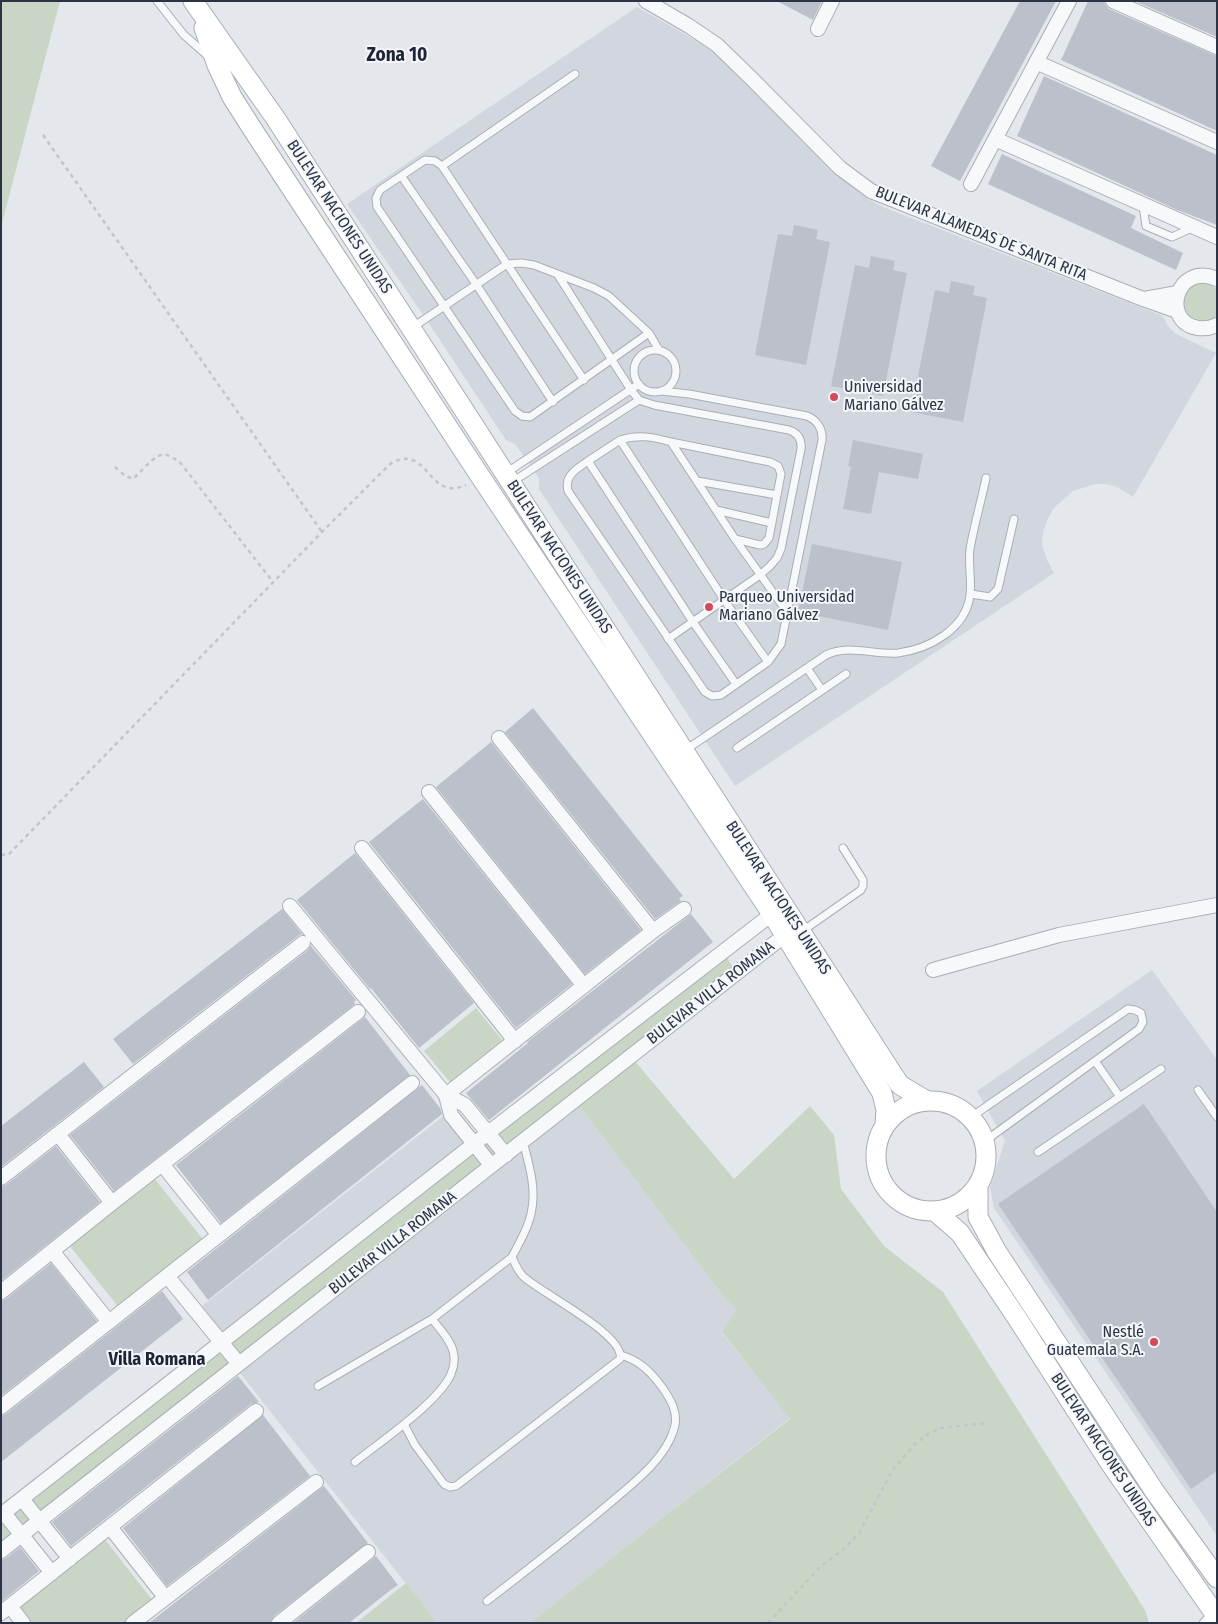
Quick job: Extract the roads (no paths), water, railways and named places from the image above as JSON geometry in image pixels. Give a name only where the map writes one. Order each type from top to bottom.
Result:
[{"type":"main road","name":"BULEVAR NACIONES UNIDAS","points":[[195,4],[217,65],[232,97],[480,476],[772,914],[793,934],[900,1085],[928,1101]]},
{"type":"main road","name":"BULEVAR NACIONES UNIDAS","points":[[195,4],[276,118],[684,751],[793,934],[882,1093],[886,1110],[885,1125]]},
{"type":"main road","points":[[217,65],[235,74],[254,88]]},
{"type":"main road","points":[[254,130],[257,120],[262,116],[268,115],[276,118]]},
{"type":"main road","points":[[928,1101],[955,1106],[970,1117],[977,1124],[985,1142],[987,1160],[978,1187],[970,1197],[948,1210],[923,1212],[900,1203],[891,1195],[883,1185],[878,1173],[876,1155],[880,1136],[885,1125],[894,1116],[904,1108],[915,1103],[928,1101]]},
{"type":"main road","name":"BULEVAR NACIONES UNIDAS","points":[[978,1187],[978,1217],[997,1252],[1155,1492],[1217,1578]]},
{"type":"main road","name":"BULEVAR NACIONES UNIDAS","points":[[936,1212],[960,1233],[1017,1318],[1110,1464],[1213,1618]]},
{"type":"street","name":"BULEVAR ALAMEDAS DE SANTA RITA","points":[[646,1],[696,30],[717,45],[840,168],[871,191],[1177,311]]},
{"type":"street","points":[[818,28],[832,1]]},
{"type":"street","points":[[971,184],[1069,1]]},
{"type":"street","points":[[1113,1],[1217,47]]},
{"type":"street","points":[[1036,62],[1217,142]]},
{"type":"street","points":[[995,139],[1217,237]]},
{"type":"street","points":[[1217,279],[1201,275],[1194,277],[1187,281],[1178,293],[1176,302],[1177,311],[1181,318],[1195,328],[1204,329],[1217,325]]},
{"type":"street","points":[[1143,299],[1178,293]]},
{"type":"street","points":[[499,738],[653,931]]},
{"type":"street","points":[[430,792],[584,986]]},
{"type":"street","points":[[362,848],[514,1040]]},
{"type":"street","points":[[934,970],[1059,935],[1217,905]]},
{"type":"street","points":[[290,906],[446,1095],[465,1105],[506,1155]]},
{"type":"street","points":[[446,1095],[653,931],[684,909]]},
{"type":"street","name":"BULEVAR VILLA ROMANA","points":[[2,1514],[488,1133],[772,914]]},
{"type":"street","name":"BULEVAR VILLA ROMANA","points":[[1,1551],[523,1141],[793,934]]},
{"type":"street","points":[[1,1178],[303,943]]},
{"type":"street","points":[[1,1292],[112,1203],[358,1012]]},
{"type":"street","points":[[1,1407],[412,1083]]},
{"type":"street","points":[[446,1095],[451,1115],[491,1166]]},
{"type":"street","points":[[58,1134],[112,1203]]},
{"type":"street","points":[[162,1164],[219,1235]]},
{"type":"street","points":[[52,1251],[110,1322]]},
{"type":"street","points":[[168,1277],[239,1364]]},
{"type":"street","points":[[23,1623],[5,1610],[256,1411]]},
{"type":"street","points":[[133,1623],[316,1482]]},
{"type":"street","points":[[22,1499],[70,1559]]},
{"type":"street","points":[[2,1514],[22,1534],[52,1573]]},
{"type":"street","points":[[110,1527],[165,1597]]},
{"type":"street","points":[[279,1623],[368,1552]]},
{"type":"lane","points":[[157,1],[184,35],[217,65]]},
{"type":"lane","points":[[442,166],[575,74]]},
{"type":"lane","points":[[584,380],[442,166],[435,160],[425,160],[380,190],[376,198],[377,207],[515,411],[522,416],[530,417],[553,402],[584,380],[612,360],[649,333]]},
{"type":"lane","points":[[402,177],[476,284],[553,402]]},
{"type":"lane","points":[[411,329],[507,264],[521,263],[534,265],[594,288],[609,296],[649,333],[659,350],[671,357],[676,369],[672,382],[662,391]]},
{"type":"lane","points":[[558,275],[639,400],[654,405],[789,430],[801,440],[801,449],[781,549],[774,562],[725,601],[668,639]]},
{"type":"lane","points":[[659,350],[646,352],[636,362],[634,368],[639,384],[648,390],[689,394],[807,416],[812,418],[819,426],[822,440],[781,644],[768,662],[721,695],[716,696],[708,694],[668,639],[568,491],[567,480],[569,476],[588,461],[620,440],[632,436],[644,436],[774,463],[778,466],[781,474],[769,538],[764,544],[735,539]]},
{"type":"lane","points":[[508,478],[639,384]]},
{"type":"lane","points":[[508,478],[639,400]]},
{"type":"lane","points":[[620,440],[725,601],[768,662]]},
{"type":"lane","points":[[671,442],[735,539],[787,612]]},
{"type":"lane","points":[[588,461],[693,622],[736,684]]},
{"type":"lane","points":[[684,751],[835,651],[896,653],[916,650],[941,638],[957,624],[967,608],[970,594],[970,550],[986,478]]},
{"type":"lane","points":[[697,481],[777,495]]},
{"type":"lane","points":[[716,510],[772,523]]},
{"type":"lane","points":[[970,594],[990,597],[998,589],[1014,519]]},
{"type":"lane","points":[[807,668],[822,690]]},
{"type":"lane","points":[[737,748],[846,674]]},
{"type":"lane","points":[[793,934],[860,890],[863,886],[863,880],[843,848]]},
{"type":"lane","points":[[970,1117],[1128,1009],[1141,1013],[1143,1022],[1139,1029],[985,1142]]},
{"type":"lane","points":[[1095,1061],[1120,1097]]},
{"type":"lane","points":[[1038,1152],[1161,1069]]},
{"type":"lane","points":[[1198,1090],[1217,1117]]},
{"type":"lane","points":[[318,1386],[432,1318],[512,1257],[531,1216],[532,1206],[531,1170],[523,1141]]},
{"type":"lane","points":[[404,1424],[415,1445],[444,1484],[450,1487],[456,1486],[618,1361],[621,1355],[619,1348],[603,1332],[524,1278],[512,1257]]},
{"type":"lane","points":[[355,1462],[404,1424],[448,1380],[454,1367],[454,1352],[451,1344],[432,1318]]},
{"type":"lane","points":[[486,1601],[558,1546],[640,1477],[670,1440],[676,1417],[675,1410],[666,1393],[654,1376],[640,1363],[621,1355]]},
{"type":"place","name":"Universidad Mariano Gálvez","points":[[834,397]]},
{"type":"place","name":"Parqueo Universidad Mariano Gálvez","points":[[709,607]]},
{"type":"place","name":"Nestlé Guatemala S.A.","points":[[1154,1342]]},
{"type":"district","name":"Zona 10","points":[[397,56]]},
{"type":"district","name":"Villa Romana","points":[[157,1360]]}]
